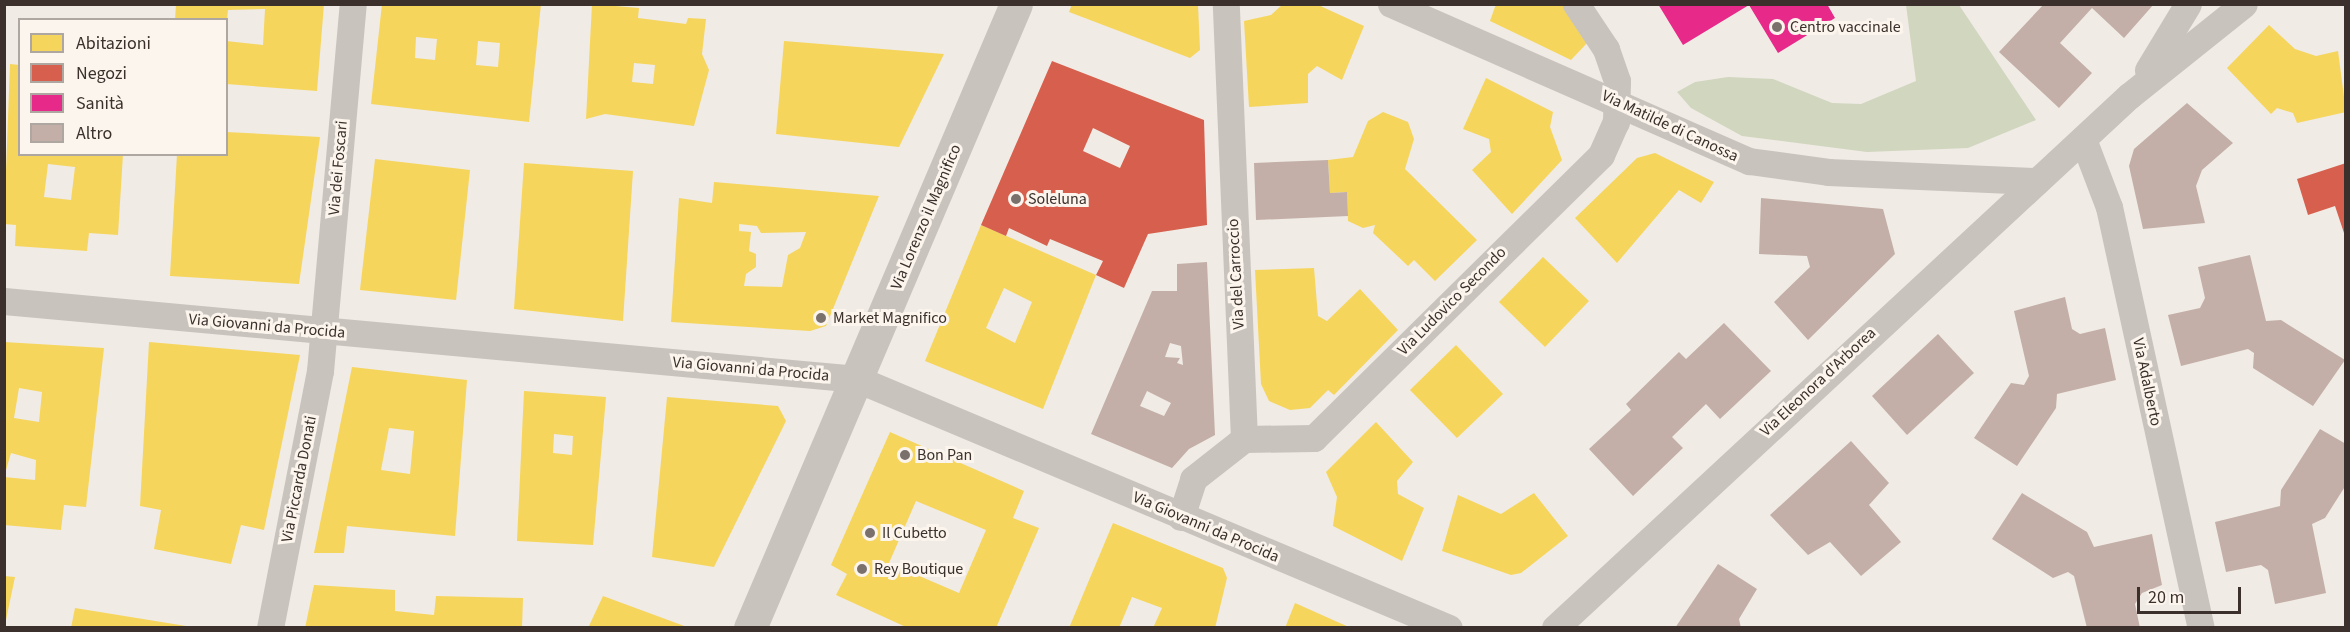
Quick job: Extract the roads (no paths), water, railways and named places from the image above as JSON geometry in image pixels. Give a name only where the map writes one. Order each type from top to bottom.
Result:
[{"type":"street","name":"Via dei Foscari","points":[[323,331],[353,4]]},
{"type":"street","name":"Via Lorenzo il Magnifico","points":[[750,627],[1016,4]]},
{"type":"street","name":"Via del Carroccio","points":[[1226,4],[1244,439]]},
{"type":"street","name":"Via Matilde di Canossa","points":[[1391,4],[1620,102],[1705,145],[1762,164],[2037,181]]},
{"type":"street","points":[[1576,4],[1606,49],[1620,102]]},
{"type":"street","points":[[2128,96],[2188,4]]},
{"type":"street","points":[[2083,140],[2128,96],[2244,4]]},
{"type":"street","name":"Via Ludovico Secondo","points":[[1244,439],[1314,438],[1601,155],[1620,102]]},
{"type":"street","name":"Via Eleonora d'Arborea","points":[[1555,627],[2083,140]]},
{"type":"street","name":"Via Adalberto","points":[[2083,140],[2109,207],[2201,627]]},
{"type":"street","name":"Via Giovanni da Procida","points":[[4,301],[857,379],[1181,517],[1449,627]]},
{"type":"street","name":"Via Piccarda Donati","points":[[270,627],[320,371],[323,331]]},
{"type":"street","points":[[1181,517],[1193,479],[1244,439]]},
{"type":"place","name":"Centro vaccinale","points":[[1777,27]]},
{"type":"place","name":"Soleluna","points":[[1016,199]]},
{"type":"place","name":"Market Magnifico","points":[[821,318]]},
{"type":"place","name":"Bon Pan","points":[[905,455]]},
{"type":"place","name":"Il Cubetto","points":[[870,533]]},
{"type":"place","name":"Rey Boutique","points":[[862,569]]}]
